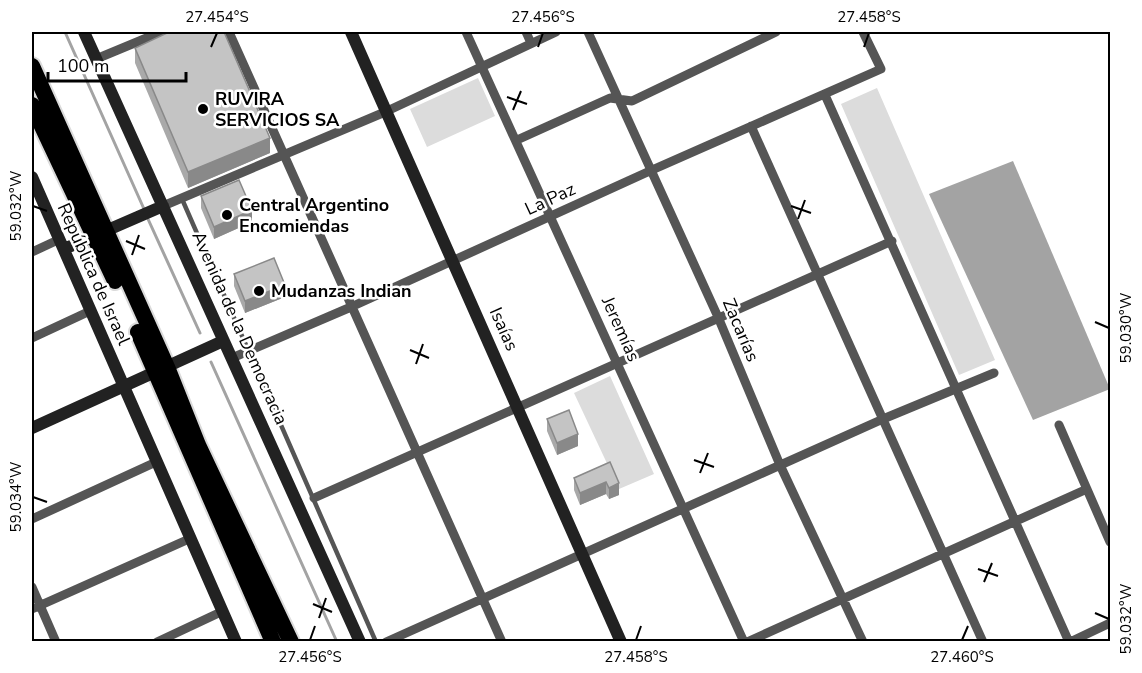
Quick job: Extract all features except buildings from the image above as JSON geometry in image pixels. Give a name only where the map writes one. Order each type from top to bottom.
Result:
[{"type":"highway","points":[[32,66],[100,233],[161,370],[291,642]]},
{"type":"highway","points":[[32,105],[122,271],[273,642]]},
{"type":"street","name":"Avenida de la Democracia","points":[[84,32],[360,642]]},
{"type":"street","points":[[96,59],[161,32]]},
{"type":"street","points":[[229,32],[502,642]]},
{"type":"street","name":"Isaías","points":[[351,32],[519,405],[621,642]]},
{"type":"street","name":"Jeremías","points":[[466,32],[618,362],[682,509],[745,642]]},
{"type":"street","points":[[526,32],[531,44]]},
{"type":"street","points":[[32,252],[100,233],[182,199],[386,112],[556,32]]},
{"type":"street","name":"Zacarías","points":[[588,32],[718,317],[780,465],[844,597],[863,642]]},
{"type":"street","points":[[517,140],[610,98],[632,101],[776,32]]},
{"type":"street","name":"La Paz","points":[[232,358],[351,307],[880,69],[863,32]]},
{"type":"street","points":[[825,95],[1070,642],[1110,623]]},
{"type":"street","points":[[751,126],[983,642]]},
{"type":"street","name":"República de Israel","points":[[32,177],[124,386]]},
{"type":"street","points":[[315,498],[519,405],[892,241]]},
{"type":"street","points":[[32,338],[90,311]]},
{"type":"street","points":[[32,428],[223,342]]},
{"type":"street","points":[[386,642],[883,419],[994,373]]},
{"type":"street","points":[[124,386],[236,642]]},
{"type":"street","points":[[1059,425],[1110,542]]},
{"type":"street","points":[[32,519],[156,462]]},
{"type":"street","points":[[745,642],[1087,489]]},
{"type":"street","points":[[36,608],[189,539]]},
{"type":"street","points":[[32,587],[36,608],[56,642]]},
{"type":"street","points":[[157,642],[223,611]]},
{"type":"lane","points":[[182,199],[315,498],[376,642]]},
{"type":"shaded area","points":[[478,78],[495,116],[427,147],[410,109]]},
{"type":"shaded area","points":[[877,88],[995,360],[959,375],[841,104]]},
{"type":"shaded area","points":[[1013,161],[1110,389],[1033,420],[929,194]]},
{"type":"shaded area","points":[[610,376],[654,474],[619,489],[574,393]]},
{"type":"waterway","points":[[65,32],[144,209]]},
{"type":"waterway","points":[[148,219],[200,333]]},
{"type":"waterway","points":[[211,362],[337,642]]},
{"type":"place","name":"RUVIRA SERVICIOS SA","points":[[203,109]]},
{"type":"place","name":"Central Argentino Encomiendas","points":[[227,215]]},
{"type":"place","name":"Mudanzas Indian","points":[[259,291]]}]
